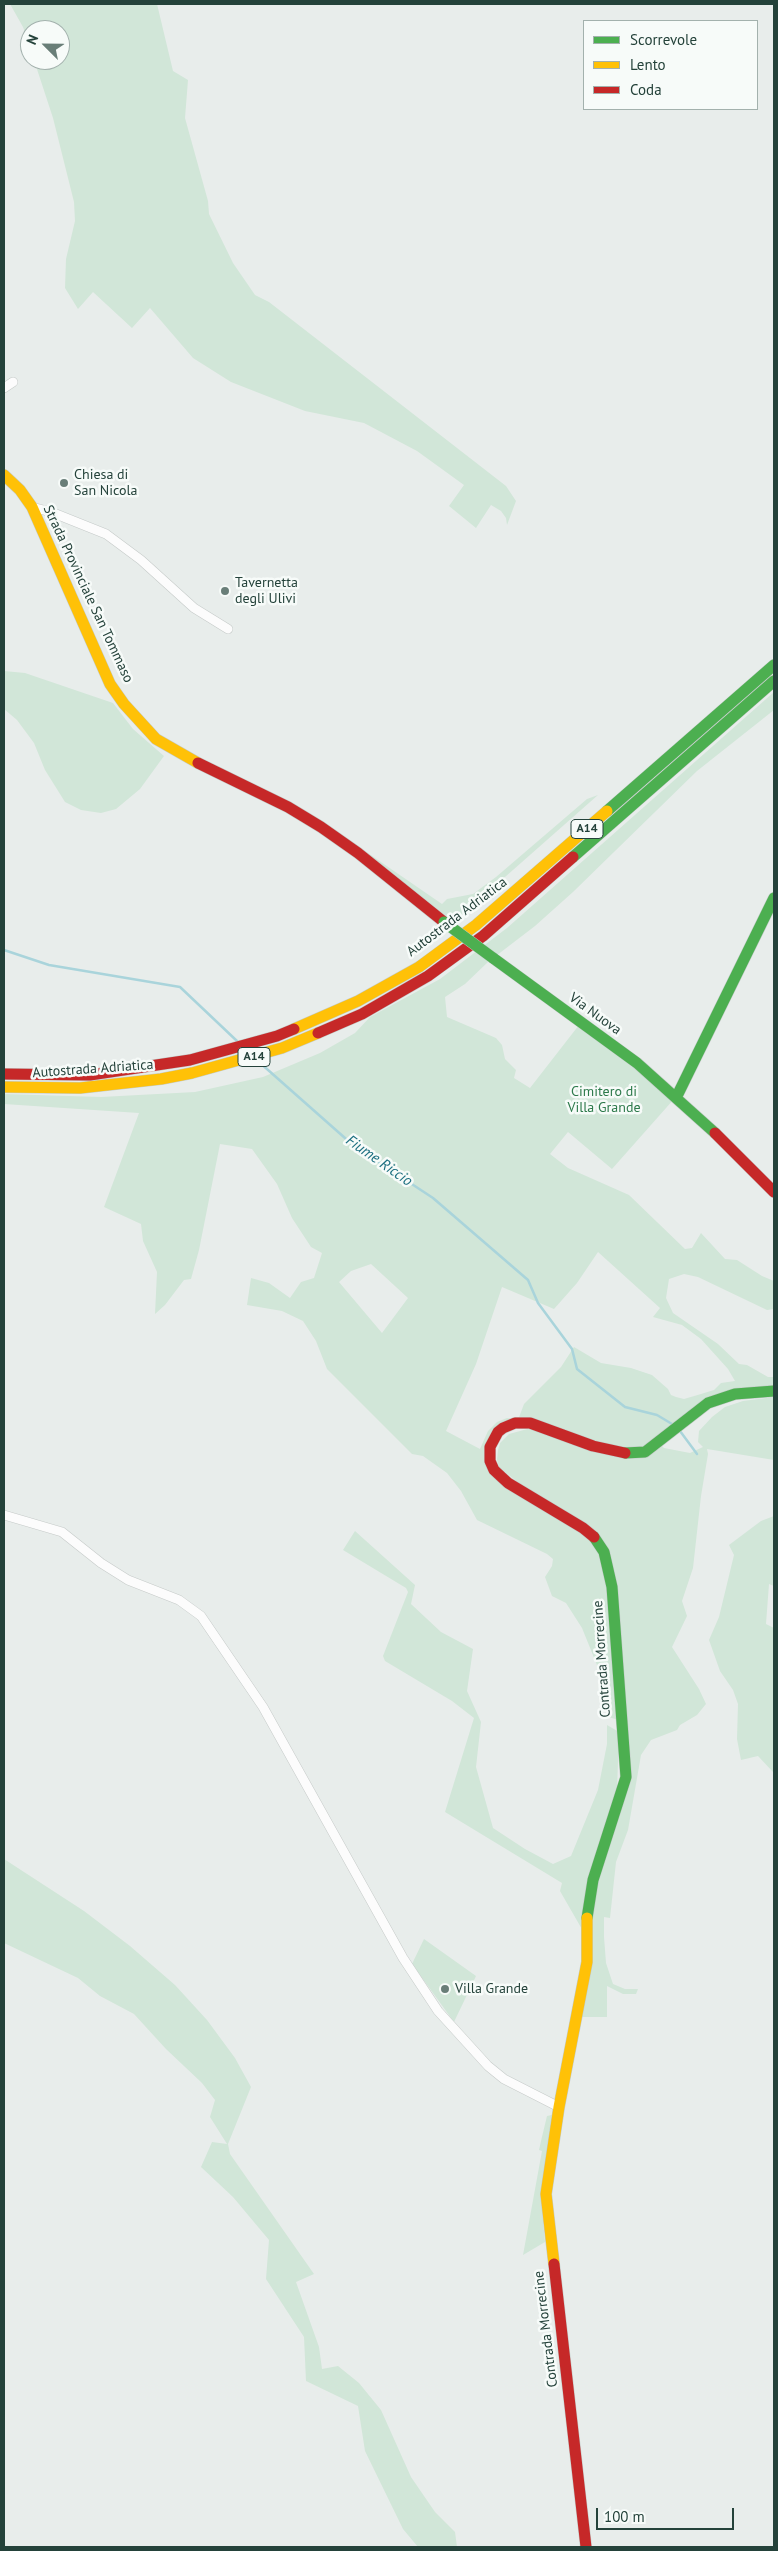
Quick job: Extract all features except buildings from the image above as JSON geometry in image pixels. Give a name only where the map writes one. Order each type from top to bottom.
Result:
[{"type":"main road","name":"Strada Provinciale San Tommaso","points":[[4,475],[20,490],[32,507],[110,684],[124,704],[156,739],[181,755],[288,807],[320,827],[358,853],[492,958]]},
{"type":"main road","name":"Autostrada Adriatica","points":[[4,1074],[59,1076],[167,1065],[230,1050],[277,1036],[333,1013],[392,982],[419,967],[500,906],[774,665]]},
{"type":"main road","name":"Autostrada Adriatica","points":[[4,1087],[65,1088],[102,1086],[192,1073],[282,1048],[346,1022],[446,964],[511,913],[774,681]]},
{"type":"main road","points":[[676,1098],[774,898]]},
{"type":"main road","name":"Via Nuova","points":[[492,958],[637,1063],[731,1148],[774,1192]]},
{"type":"main road","name":"Contrada Morrecine","points":[[586,2547],[546,2194],[559,2107],[587,1962],[587,1919],[593,1880],[626,1777],[612,1587],[604,1552],[598,1542],[583,1528],[508,1483],[494,1470],[490,1461],[490,1447],[498,1432],[515,1423],[530,1423],[593,1446],[632,1454],[645,1452],[708,1403],[735,1394],[774,1391]]},
{"type":"street","points":[[4,388],[13,382]]},
{"type":"street","points":[[32,507],[52,512],[106,534],[141,560],[194,608],[228,629]]},
{"type":"street","points":[[4,1515],[62,1532],[86,1552],[128,1580],[179,1600],[201,1616],[263,1707],[403,1958],[438,2010],[488,2066],[504,2079],[559,2107]]},
{"type":"green space","points":[[10,4],[157,4],[173,71],[188,80],[185,118],[208,201],[209,214],[233,263],[255,295],[269,302],[506,486],[516,501],[507,525],[506,518],[501,511],[491,505],[476,528],[449,506],[464,485],[417,451],[364,423],[305,411],[231,382],[193,358],[150,308],[132,328],[93,292],[78,309],[65,288],[66,259],[75,221],[74,202],[53,118],[37,70],[70,70],[70,20],[20,20],[20,22]]},
{"type":"green space","points":[[4,671],[25,673],[113,703],[133,729],[164,756],[140,789],[116,809],[101,813],[81,810],[65,802],[45,770],[34,743],[17,720],[4,709]]},
{"type":"green space","name":"Cimitero di Villa Grande","points":[[774,692],[774,710],[697,771],[573,892],[535,926],[488,962],[465,984],[445,997],[447,1017],[496,1038],[502,1045],[505,1059],[516,1070],[514,1078],[530,1088],[579,1025],[674,1099],[612,1169],[568,1132],[550,1154],[568,1168],[629,1195],[685,1249],[692,1248],[701,1233],[725,1259],[737,1260],[762,1276],[774,1281],[774,1309],[767,1310],[698,1277],[684,1274],[669,1279],[666,1298],[673,1313],[718,1344],[739,1364],[747,1365],[768,1377],[774,1377],[774,1386],[738,1388],[711,1396],[655,1442],[632,1450],[511,1421],[486,1461],[590,1539],[607,1567],[619,1720],[608,1717],[608,1706],[597,1665],[582,1628],[566,1603],[552,1596],[545,1577],[552,1566],[553,1559],[547,1554],[477,1520],[461,1491],[447,1473],[423,1456],[412,1454],[327,1369],[316,1341],[303,1321],[282,1311],[247,1305],[251,1278],[269,1283],[290,1298],[301,1282],[314,1278],[322,1253],[311,1247],[292,1218],[277,1184],[252,1149],[220,1144],[199,1250],[191,1279],[184,1280],[165,1305],[155,1314],[157,1272],[143,1241],[141,1224],[104,1207],[139,1113],[4,1104],[4,1094],[101,1097],[195,1092],[263,1077],[320,1053],[355,1033],[370,1017],[440,979],[507,928]],"holes":[[[598,1252],[660,1308],[653,1317],[682,1325],[701,1339],[728,1369],[735,1381],[721,1383],[714,1390],[684,1399],[671,1395],[668,1389],[652,1375],[631,1368],[601,1363],[574,1347],[561,1367],[524,1404],[518,1420],[507,1418],[497,1422],[488,1431],[480,1449],[446,1431],[476,1364],[502,1287],[554,1309],[577,1283]],[[371,1264],[408,1298],[382,1333],[339,1282],[351,1271]]]},
{"type":"green space","points":[[598,795],[454,922],[346,838],[442,904],[447,899],[473,894],[496,877],[587,799]]},
{"type":"green space","points":[[774,1397],[774,1460],[707,1449],[708,1454],[693,1568],[682,1601],[687,1616],[672,1647],[699,1689],[706,1704],[697,1715],[680,1725],[677,1730],[651,1740],[641,1755],[628,1830],[616,1862],[610,1918],[604,1917],[606,1963],[613,1984],[625,1989],[638,1989],[636,1994],[623,1994],[607,1986],[607,2017],[582,2017],[593,1898],[628,1786],[610,1557],[499,1467],[497,1460],[500,1443],[509,1434],[531,1428],[625,1456],[661,1445],[664,1448],[690,1453],[703,1447],[698,1442],[699,1431],[725,1407],[743,1401]]},
{"type":"green space","points":[[774,1516],[774,1586],[769,1584],[766,1624],[774,1628],[774,1778],[773,1772],[758,1756],[741,1760],[737,1739],[738,1704],[733,1690],[720,1671],[709,1640],[719,1617],[734,1555],[729,1545],[761,1521]]},
{"type":"green space","points":[[355,1531],[415,1585],[411,1604],[441,1632],[473,1649],[467,1691],[481,1722],[476,1767],[493,1828],[525,1849],[553,1864],[571,1856],[598,1790],[607,1744],[607,1725],[619,1732],[617,1791],[583,1931],[560,1891],[562,1883],[445,1812],[474,1718],[452,1701],[385,1661],[383,1656],[408,1592],[406,1588],[343,1550]]},
{"type":"green space","points":[[4,1859],[84,1911],[130,1946],[175,1985],[207,2020],[235,2058],[251,2087],[228,2144],[230,2154],[314,2274],[296,2282],[319,2347],[322,2369],[338,2366],[359,2383],[381,2410],[411,2477],[435,2512],[455,2532],[457,2547],[418,2547],[403,2529],[365,2451],[358,2406],[306,2381],[304,2337],[266,2279],[269,2240],[233,2197],[201,2167],[212,2142],[227,2144],[210,2117],[215,2100],[202,2083],[166,2049],[134,2014],[100,1996],[78,1978],[4,1943]]},
{"type":"green space","points":[[424,1939],[476,1976],[454,2022],[412,1964]]},
{"type":"green space","points":[[552,2115],[541,2197],[545,2242],[523,2255],[542,2151],[539,2150],[547,2116]]},
{"type":"waterway","name":"Fiume Riccio","points":[[4,950],[49,965],[180,987],[237,1041]]},
{"type":"waterway","name":"Fiume Riccio","points":[[259,1062],[354,1146],[433,1198],[528,1280],[538,1303],[572,1349],[577,1369],[625,1407],[657,1415],[672,1424]]},
{"type":"waterway","name":"Fiume Riccio","points":[[680,1431],[697,1454]]},
{"type":"traffic: fast","points":[[607,811],[774,665]]},
{"type":"traffic: fast","points":[[573,857],[774,681]]},
{"type":"traffic: fast","points":[[676,1098],[774,898]]},
{"type":"traffic: fast","points":[[444,922],[493,958]]},
{"type":"traffic: fast","points":[[493,958],[637,1063],[715,1133]]},
{"type":"traffic: fast","points":[[625,1453],[645,1452],[708,1403],[735,1394],[774,1391]]},
{"type":"traffic: fast","points":[[587,1918],[593,1880],[626,1777],[612,1587],[604,1552],[594,1537]]},
{"type":"traffic: slow","points":[[4,475],[20,490],[32,507],[110,684],[124,704],[156,739],[198,763]]},
{"type":"traffic: slow","points":[[294,1029],[358,1001],[419,967],[476,925],[607,811]]},
{"type":"traffic: slow","points":[[4,1087],[80,1088],[161,1079],[192,1073],[282,1048],[318,1033]]},
{"type":"traffic: slow","points":[[554,2264],[546,2194],[559,2107],[587,1962],[587,1918]]},
{"type":"traffic: jam","points":[[198,763],[288,807],[321,827],[358,853],[444,922]]},
{"type":"traffic: jam","points":[[318,1033],[362,1014],[428,976],[483,936],[573,857]]},
{"type":"traffic: jam","points":[[4,1074],[90,1075],[190,1060],[277,1036],[294,1029]]},
{"type":"traffic: jam","points":[[715,1133],[774,1192]]},
{"type":"traffic: jam","points":[[594,1537],[583,1528],[508,1483],[494,1470],[490,1461],[490,1447],[498,1432],[503,1428],[515,1423],[530,1423],[593,1446],[625,1453]]},
{"type":"traffic: jam","points":[[554,2264],[586,2547]]},
{"type":"place","name":"Chiesa di San Nicola","points":[[64,483]]},
{"type":"place","name":"Tavernetta degli Ulivi","points":[[225,591]]},
{"type":"place","name":"Villa Grande","points":[[445,1989]]}]
